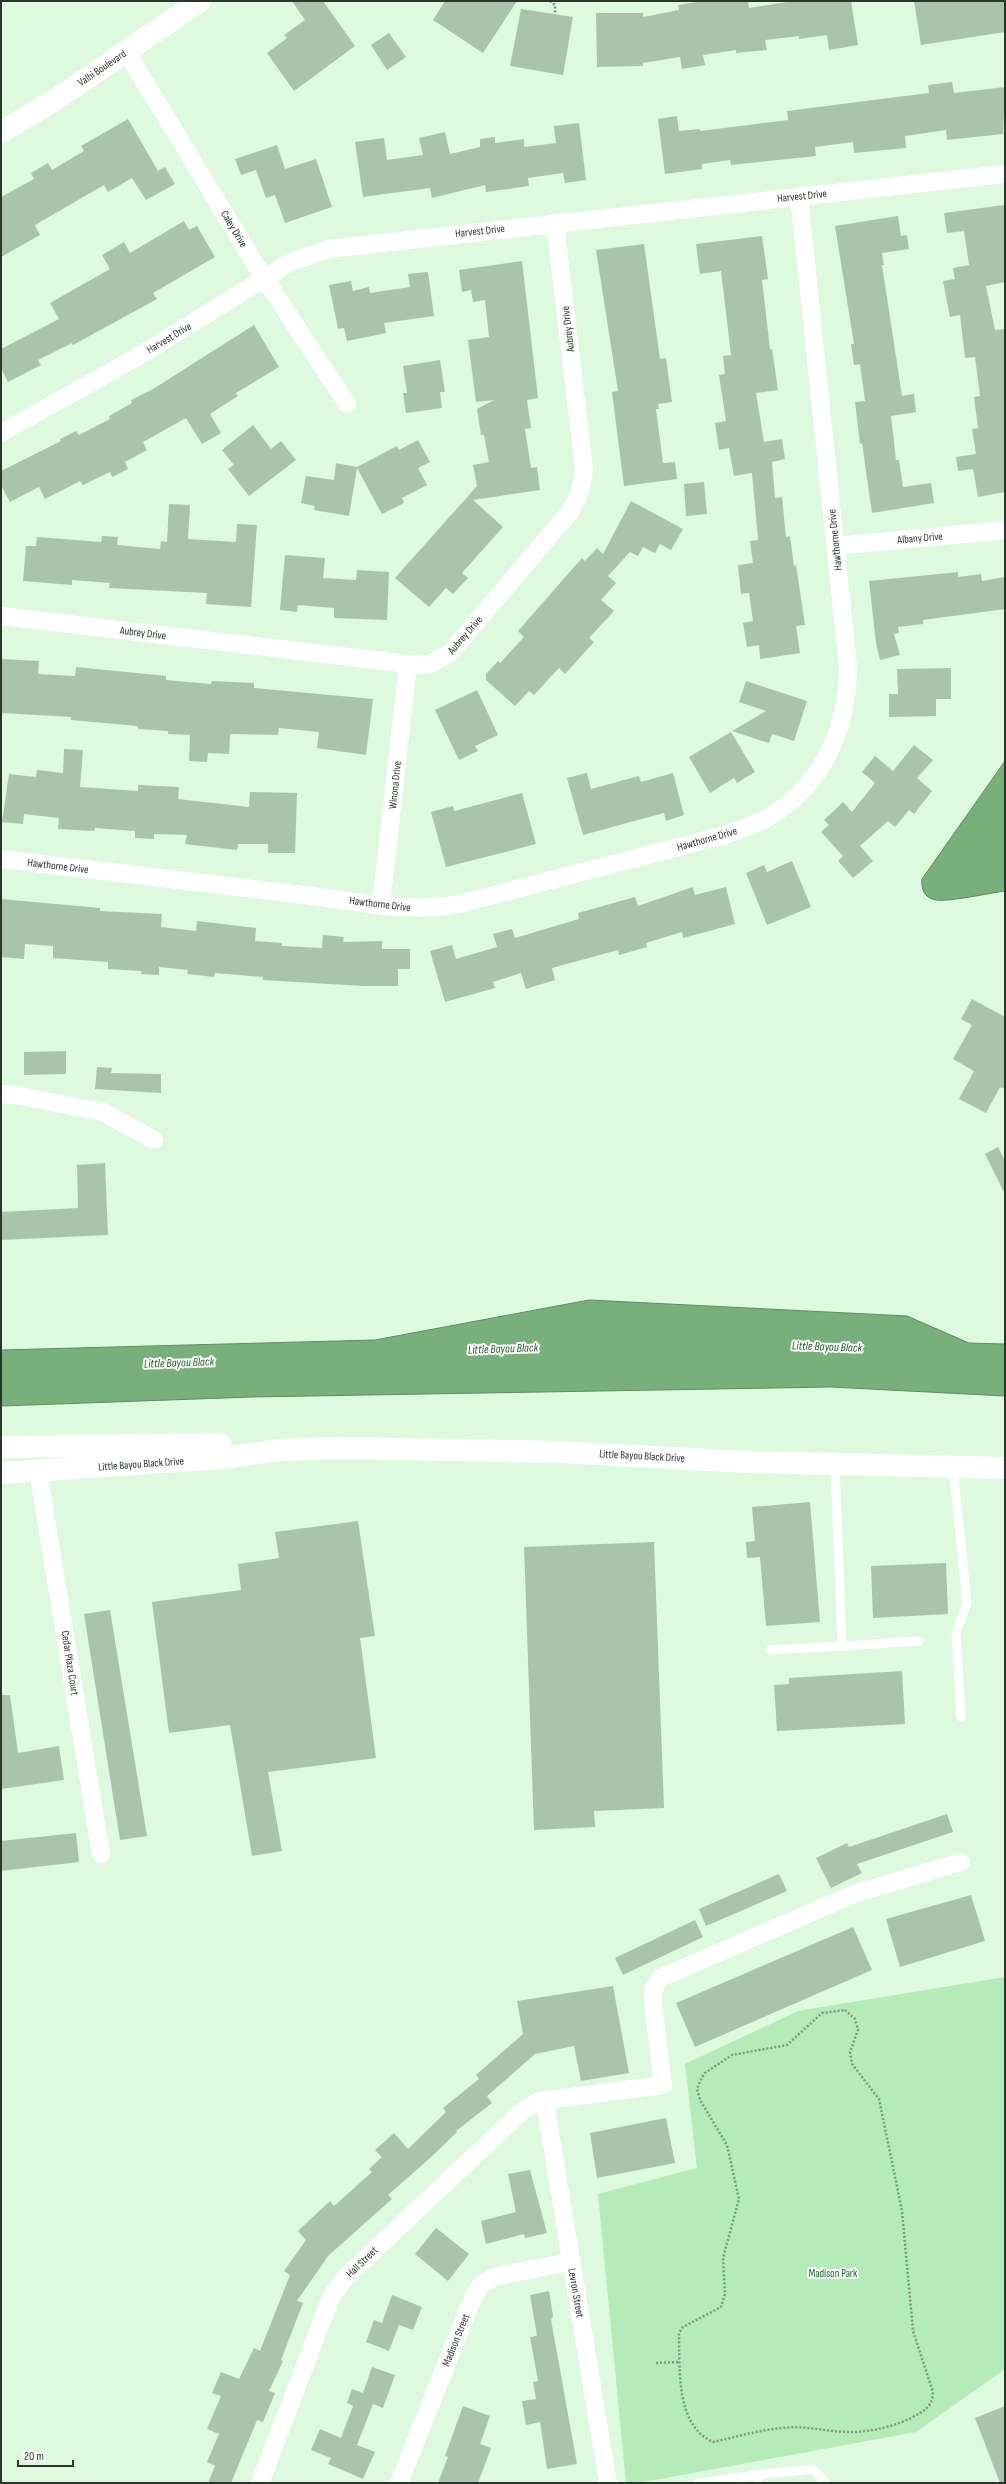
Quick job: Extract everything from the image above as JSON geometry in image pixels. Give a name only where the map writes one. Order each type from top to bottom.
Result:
[{"type":"main road","name":"Valhi Boulevard","points":[[1,132],[55,100],[200,1]]},
{"type":"main road","name":"Little Bayou Black Drive","points":[[1,1447],[231,1444],[280,1450]]},
{"type":"main road","name":"Little Bayou Black Drive","points":[[1,1473],[223,1458],[280,1450],[340,1448],[560,1452],[747,1462],[1005,1468]]},
{"type":"street","name":"Caley Drive","points":[[126,51],[265,278],[347,404]]},
{"type":"street","name":"Harvest Drive","points":[[1,433],[138,357],[291,262],[329,249],[1005,174]]},
{"type":"street","name":"Hawthorne Drive","points":[[1,859],[314,896],[381,906],[426,908],[459,904],[721,836],[752,826],[784,807],[799,793],[822,766],[840,730],[845,709],[848,667],[799,196]]},
{"type":"street","name":"Aubrey Drive","points":[[1,616],[408,664],[430,664],[450,654],[569,513],[576,502],[583,484],[584,468],[555,223]]},
{"type":"street","name":"Albany Drive","points":[[836,546],[1005,530]]},
{"type":"street","name":"Winona Drive","points":[[381,906],[408,664]]},
{"type":"street","points":[[1,1094],[15,1095],[103,1112],[154,1140]]},
{"type":"street","name":"Cedar Plaza Court","points":[[38,1471],[101,1854]]},
{"type":"street","name":"Hall Street","points":[[260,2483],[331,2297],[345,2278],[523,2110],[539,2101],[545,2102],[663,2085],[653,2003],[653,1991],[660,1978],[854,1894],[961,1862]]},
{"type":"street","name":"Levron Street","points":[[545,2102],[608,2483]]},
{"type":"street","name":"Madison Street","points":[[399,2483],[472,2300],[481,2284],[497,2276],[571,2262]]},
{"type":"lane","points":[[835,1464],[842,1646]]},
{"type":"lane","points":[[953,1467],[967,1602],[956,1632],[961,1717]]},
{"type":"lane","points":[[770,1650],[919,1641]]},
{"type":"lane","points":[[699,2483],[758,2479],[813,2469],[825,2483]]},
{"type":"path","points":[[550,1],[555,5],[555,15]]},
{"type":"path","points":[[845,2010],[855,2019],[858,2030],[850,2052],[852,2064],[879,2099],[881,2106],[902,2211],[913,2331],[933,2392],[932,2403],[926,2410],[898,2424],[874,2430],[848,2432],[808,2427],[782,2428],[713,2442],[702,2437],[696,2431],[685,2407],[680,2362],[679,2334],[683,2327],[721,2307],[725,2294],[723,2258],[738,2199],[727,2145],[700,2100],[698,2089],[700,2081],[704,2073],[732,2055],[786,2045],[822,2013],[845,2010]]},
{"type":"path","points":[[656,2363],[680,2362]]},
{"type":"green space","name":"Madison Park","points":[[1005,1977],[1005,2369],[916,2432],[638,2483],[626,2483],[598,2194],[697,2168],[685,2064],[798,2011]]},
{"type":"water","points":[[1005,761],[1005,891],[950,900],[932,899],[926,895],[923,890],[922,879]]},
{"type":"water","name":"Little Bayou Black","points":[[589,1300],[907,1316],[969,1343],[1005,1344],[1005,1396],[831,1387],[252,1397],[1,1406],[1,1350],[375,1340]]},
{"type":"building","points":[[292,1],[323,1],[355,46],[294,91],[267,53],[287,38],[284,35],[305,20]]},
{"type":"building","points":[[445,1],[517,1],[483,53],[433,20]]},
{"type":"building","points":[[702,1],[748,1],[749,8],[793,1],[851,1],[858,45],[829,50],[827,35],[799,39],[799,36],[765,40],[767,50],[736,53],[736,50],[703,55],[705,65],[682,69],[680,57],[643,63],[643,66],[597,67],[596,13],[643,13],[643,17],[679,10],[678,5]]},
{"type":"building","points":[[914,1],[1005,1],[1005,32],[921,45]]},
{"type":"building","points":[[521,9],[573,17],[563,75],[510,66]]},
{"type":"building","points":[[389,33],[406,57],[387,70],[371,45]]},
{"type":"building","points":[[952,82],[954,93],[1005,87],[1003,134],[947,140],[946,130],[905,136],[906,148],[854,153],[853,142],[815,147],[816,156],[731,165],[730,160],[702,164],[702,169],[665,174],[658,119],[677,116],[679,131],[700,129],[700,131],[788,120],[787,111],[929,93],[928,85]]},
{"type":"building","points":[[128,119],[158,171],[165,167],[175,184],[146,200],[132,178],[108,192],[104,185],[35,225],[40,235],[1,257],[1,197],[34,179],[31,173],[48,163],[52,170],[84,151],[81,146]]},
{"type":"building","points":[[579,123],[586,180],[565,183],[563,173],[528,178],[529,186],[486,192],[485,185],[432,198],[430,188],[363,197],[355,142],[384,138],[387,160],[423,155],[419,138],[445,132],[450,154],[480,147],[480,139],[495,137],[495,143],[524,139],[524,147],[556,143],[554,126]]},
{"type":"building","points":[[277,145],[285,169],[316,159],[332,207],[285,223],[275,195],[266,198],[256,170],[241,175],[235,159]]},
{"type":"building","points":[[1004,205],[1005,282],[986,286],[995,330],[1005,329],[1005,492],[978,497],[973,469],[958,471],[956,457],[976,454],[972,429],[978,428],[974,397],[980,396],[975,357],[965,358],[960,315],[950,317],[943,281],[955,279],[953,268],[969,265],[964,231],[947,233],[944,213]]},
{"type":"building","points":[[898,216],[901,236],[907,235],[909,249],[882,253],[884,265],[882,265],[902,396],[914,394],[916,412],[891,416],[896,460],[899,460],[903,487],[931,483],[934,503],[872,513],[862,443],[860,444],[855,402],[865,401],[860,364],[854,365],[851,344],[854,344],[835,226]]},
{"type":"building","points":[[184,221],[189,230],[197,226],[215,257],[153,293],[157,299],[73,345],[72,343],[38,360],[41,365],[8,382],[1,368],[1,349],[59,319],[50,303],[110,269],[102,255],[124,242],[130,253]]},
{"type":"building","points":[[762,236],[768,279],[762,280],[770,349],[772,349],[778,390],[756,393],[764,442],[782,439],[785,459],[772,462],[775,498],[782,497],[786,537],[790,536],[805,625],[796,626],[800,653],[760,659],[759,645],[747,647],[743,623],[753,621],[749,593],[741,594],[738,565],[753,563],[750,541],[758,540],[752,473],[734,476],[729,448],[719,450],[715,423],[726,421],[719,375],[725,374],[723,356],[731,355],[721,271],[700,274],[696,244]]},
{"type":"building","points":[[644,244],[660,359],[666,358],[672,402],[658,404],[659,409],[656,409],[663,463],[675,462],[677,479],[624,486],[612,392],[618,391],[596,250]]},
{"type":"building","points":[[522,261],[538,398],[527,400],[531,428],[525,429],[531,468],[537,467],[540,490],[473,500],[503,527],[462,573],[468,578],[453,594],[446,588],[429,607],[395,578],[477,486],[473,465],[489,462],[484,435],[481,435],[477,409],[494,400],[476,402],[468,340],[489,337],[485,300],[473,302],[471,290],[462,292],[459,270]]},
{"type":"building","points":[[428,272],[434,316],[384,323],[386,333],[347,341],[344,328],[338,329],[329,285],[351,281],[353,291],[369,287],[370,293],[410,287],[408,274]]},
{"type":"building","points":[[254,325],[279,367],[236,393],[238,396],[210,414],[221,433],[202,444],[186,418],[143,442],[147,450],[125,462],[128,469],[112,477],[110,472],[83,485],[80,481],[45,499],[39,487],[10,502],[1,485],[1,471],[61,441],[60,439],[76,431],[79,435],[110,419],[109,416],[132,403],[131,400],[153,389]]},
{"type":"building","points":[[440,360],[445,392],[440,392],[442,408],[406,413],[403,393],[407,393],[403,366]]},
{"type":"building","points":[[253,425],[271,449],[281,441],[296,460],[249,496],[228,469],[234,465],[222,450]]},
{"type":"building","points":[[418,440],[430,462],[418,468],[427,485],[402,498],[404,503],[382,514],[357,468],[349,516],[314,510],[315,506],[301,503],[306,476],[334,480],[336,463],[357,467],[397,446],[399,450]]},
{"type":"building","points":[[704,482],[707,514],[686,516],[684,484]]},
{"type":"building","points":[[631,501],[683,529],[671,550],[660,544],[655,553],[643,547],[638,556],[630,552],[608,576],[616,583],[601,600],[614,611],[589,638],[594,642],[565,674],[559,668],[534,695],[529,691],[515,706],[486,680],[486,674],[498,661],[500,663],[524,637],[518,631],[582,558],[585,561],[597,548],[603,554]]},
{"type":"building","points":[[169,504],[190,505],[188,539],[236,542],[237,524],[257,525],[251,607],[206,604],[207,593],[109,588],[110,583],[72,580],[72,585],[23,581],[26,546],[36,546],[37,537],[101,542],[102,536],[118,537],[117,545],[160,549],[161,541],[167,542]]},
{"type":"building","points":[[285,555],[325,558],[323,578],[356,580],[357,570],[389,572],[387,620],[334,618],[334,608],[298,605],[297,612],[280,610]]},
{"type":"building","points":[[958,572],[958,577],[981,574],[982,581],[1005,577],[1005,609],[923,620],[923,624],[898,627],[899,633],[894,634],[900,655],[880,660],[876,643],[869,581]]},
{"type":"building","points":[[1,659],[39,661],[38,674],[75,676],[76,667],[166,676],[166,680],[211,684],[212,681],[254,683],[254,688],[373,699],[366,755],[317,748],[319,732],[279,728],[278,735],[230,734],[229,754],[208,753],[207,762],[189,761],[190,735],[168,734],[168,731],[138,729],[138,726],[71,720],[71,717],[1,713]]},
{"type":"building","points":[[951,668],[951,699],[936,699],[936,716],[889,717],[889,694],[898,694],[897,669]]},
{"type":"building","points":[[746,681],[807,701],[794,741],[772,734],[769,743],[732,731],[766,711],[739,702]]},
{"type":"building","points":[[477,690],[498,735],[475,746],[478,751],[459,760],[435,710]]},
{"type":"building","points":[[731,732],[755,772],[737,783],[734,778],[710,793],[689,757]]},
{"type":"building","points":[[914,745],[933,760],[917,778],[932,791],[914,814],[909,810],[895,827],[888,821],[860,846],[873,861],[853,878],[838,861],[843,856],[821,832],[829,825],[824,820],[843,802],[852,812],[875,783],[862,772],[875,756],[893,771]]},
{"type":"building","points":[[64,749],[83,750],[80,787],[138,791],[138,785],[179,787],[178,799],[249,807],[250,792],[297,793],[295,853],[268,853],[268,844],[238,844],[237,850],[185,844],[187,835],[154,834],[154,839],[135,838],[135,831],[95,828],[94,831],[58,829],[59,818],[24,814],[23,824],[2,822],[9,774],[36,777],[37,770],[63,773]]},
{"type":"building","points":[[587,773],[591,789],[639,776],[641,782],[673,773],[684,815],[666,821],[664,813],[583,835],[567,778]]},
{"type":"building","points":[[522,793],[536,844],[446,867],[431,812],[453,806],[454,811]]},
{"type":"building","points":[[792,861],[811,907],[767,925],[746,873],[764,865],[767,872]]},
{"type":"building","points":[[693,887],[695,895],[726,887],[735,924],[683,938],[682,932],[646,943],[647,947],[619,955],[618,950],[552,968],[555,980],[526,989],[521,973],[493,982],[495,988],[445,1002],[430,951],[452,945],[456,959],[497,947],[493,934],[512,929],[515,938],[579,919],[578,913],[635,897],[638,906]]},
{"type":"building","points":[[1,899],[100,908],[100,911],[162,914],[161,927],[196,931],[197,921],[256,928],[255,941],[282,943],[282,946],[322,948],[323,935],[344,937],[343,942],[382,941],[382,949],[410,949],[410,969],[398,969],[398,986],[363,986],[263,980],[263,977],[215,973],[214,977],[187,974],[188,970],[159,967],[159,975],[141,974],[142,971],[108,969],[108,962],[53,958],[53,946],[25,944],[24,959],[1,957]]},
{"type":"building","points":[[972,999],[1005,1017],[1005,1089],[1000,1087],[986,1113],[959,1099],[974,1071],[953,1059],[972,1025],[961,1019]]},
{"type":"building","points":[[66,1051],[66,1074],[24,1075],[24,1052]]},
{"type":"building","points":[[97,1067],[112,1068],[111,1073],[161,1074],[161,1093],[95,1089]]},
{"type":"building","points":[[998,1147],[1005,1161],[1005,1194],[985,1154]]},
{"type":"building","points":[[105,1163],[108,1235],[1,1240],[1,1212],[78,1208],[77,1165]]},
{"type":"building","points":[[810,1502],[820,1622],[766,1626],[760,1557],[747,1558],[746,1542],[755,1541],[752,1507]]},
{"type":"building","points":[[358,1521],[375,1636],[360,1638],[376,1758],[268,1772],[282,1851],[252,1856],[230,1725],[169,1733],[152,1602],[241,1590],[238,1564],[279,1558],[275,1532]]},
{"type":"building","points":[[654,1542],[664,1808],[594,1811],[595,1827],[534,1830],[524,1547]]},
{"type":"building","points":[[946,1563],[948,1614],[873,1618],[871,1566]]},
{"type":"building","points":[[110,1610],[147,1836],[120,1840],[84,1614]]},
{"type":"building","points":[[902,1671],[905,1724],[777,1731],[774,1685],[789,1684],[789,1678]]},
{"type":"building","points":[[1,1695],[10,1695],[18,1753],[59,1746],[64,1780],[1,1789]]},
{"type":"building","points":[[947,1814],[953,1832],[857,1864],[862,1873],[831,1888],[816,1858],[847,1843],[849,1847]]},
{"type":"building","points":[[76,1833],[79,1862],[1,1871],[1,1841]]},
{"type":"building","points":[[779,1874],[787,1891],[706,1926],[699,1909]]},
{"type":"building","points":[[971,1895],[985,1941],[900,1967],[886,1919]]},
{"type":"building","points":[[695,1920],[703,1937],[623,1975],[615,1958]]},
{"type":"building","points":[[853,1927],[872,1970],[695,2047],[676,2003]]},
{"type":"building","points":[[613,1986],[629,2073],[581,2081],[574,2046],[535,2054],[487,2096],[492,2103],[456,2131],[457,2132],[429,2159],[388,2195],[392,2199],[328,2256],[297,2301],[303,2303],[281,2360],[283,2361],[269,2391],[275,2393],[263,2422],[257,2420],[231,2483],[208,2483],[215,2466],[207,2462],[219,2434],[207,2429],[221,2396],[212,2393],[221,2372],[239,2379],[254,2348],[260,2351],[290,2275],[284,2271],[306,2240],[298,2231],[330,2201],[334,2206],[372,2172],[369,2169],[382,2157],[375,2150],[394,2133],[408,2149],[446,2112],[443,2108],[479,2079],[476,2075],[523,2034],[517,2001]]},
{"type":"building","points":[[666,2118],[675,2163],[597,2178],[590,2133]]},
{"type":"building","points":[[530,2170],[547,2233],[525,2238],[524,2234],[486,2244],[481,2221],[516,2212],[508,2174]]},
{"type":"building","points":[[436,2228],[469,2254],[448,2281],[415,2254]]},
{"type":"building","points":[[549,2291],[553,2316],[551,2320],[577,2464],[547,2469],[540,2422],[526,2425],[522,2401],[536,2399],[533,2382],[538,2381],[530,2337],[537,2336],[530,2295]]},
{"type":"building","points":[[392,2295],[422,2307],[413,2330],[399,2325],[389,2351],[366,2342],[374,2320],[382,2323]]},
{"type":"building","points":[[372,2367],[395,2375],[383,2408],[373,2404],[357,2445],[375,2452],[363,2479],[328,2464],[331,2458],[311,2450],[320,2429],[341,2438],[353,2406],[347,2403],[352,2389],[363,2393]]},
{"type":"building","points":[[463,2406],[490,2416],[480,2444],[491,2448],[478,2483],[438,2483],[448,2457],[445,2456]]},
{"type":"building","points":[[1005,2406],[1005,2483],[1000,2483],[975,2418]]}]
